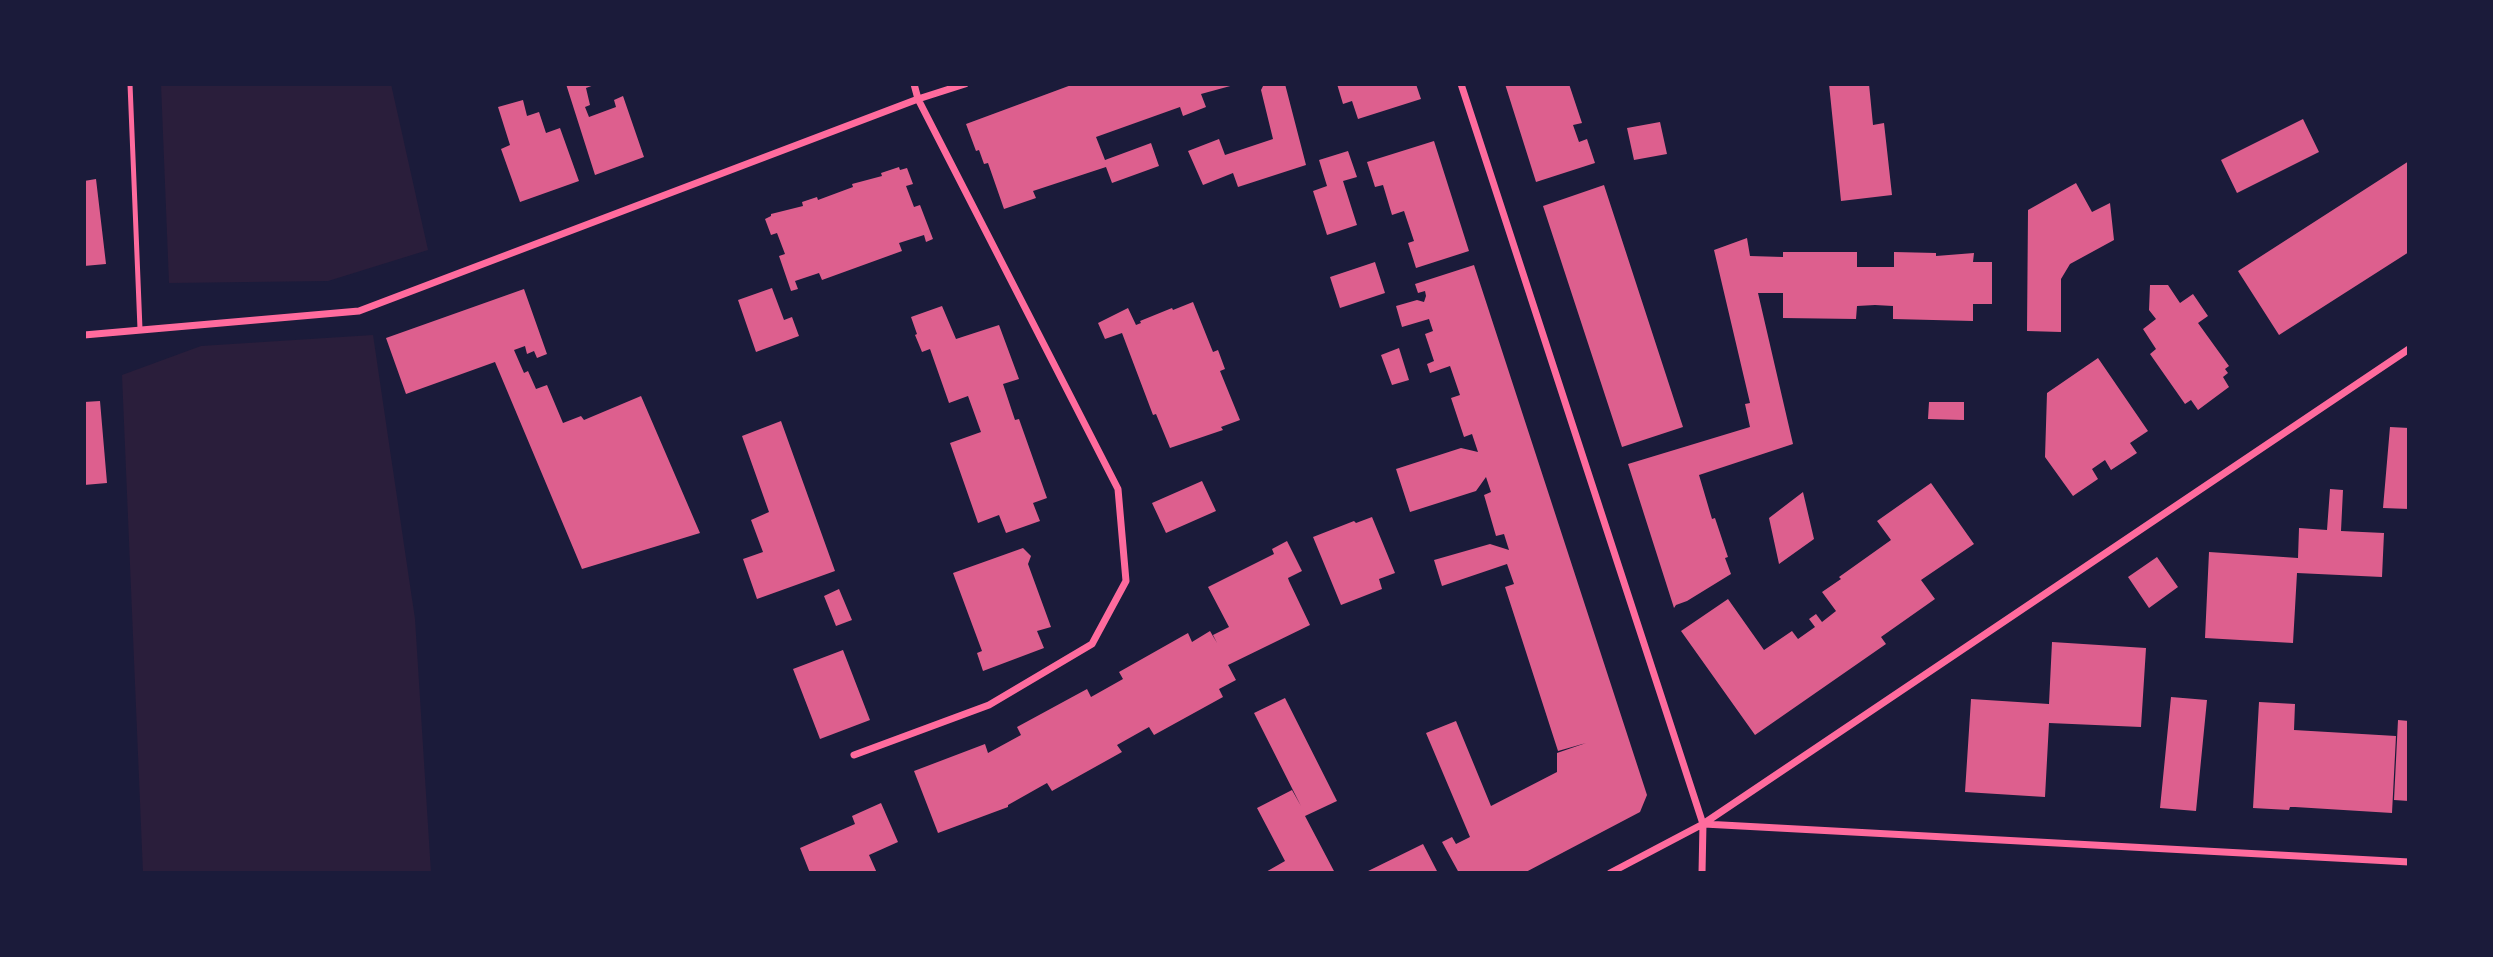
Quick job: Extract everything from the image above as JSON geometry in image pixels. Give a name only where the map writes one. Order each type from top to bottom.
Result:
[{"type":"street","points":[[855,755],[989,705],[1093,644],[1126,581],[1118,489],[918,99],[914,84]]},
{"type":"street","points":[[84,335],[359,311],[918,99],[965,84]]},
{"type":"street","points":[[1461,84],[1703,824],[1702,873]]},
{"type":"street","points":[[1610,873],[1703,824],[2409,349]]},
{"type":"street","points":[[1703,824],[2409,862]]},
{"type":"lane","points":[[130,84],[141,329]]},
{"type":"shaded area","points":[[161,84],[391,84],[428,250],[328,281],[169,283]]},
{"type":"shaded area","points":[[373,335],[415,619],[431,873],[143,873],[122,375],[201,346]]},
{"type":"building","points":[[566,84],[597,84],[586,88],[590,105],[585,107],[589,117],[616,107],[614,100],[623,96],[644,157],[595,175]]},
{"type":"building","points":[[1074,84],[1234,85],[1201,94],[1206,107],[1183,116],[1180,107],[1096,137],[1105,160],[1151,143],[1159,166],[1112,183],[1106,167],[1033,191],[1036,198],[1004,209],[988,163],[984,164],[979,150],[976,151],[966,124]]},
{"type":"building","points":[[1264,84],[1285,84],[1306,165],[1238,187],[1233,173],[1203,185],[1188,151],[1219,139],[1225,155],[1273,139],[1261,90]]},
{"type":"building","points":[[1337,84],[1416,84],[1421,99],[1358,119],[1352,101],[1343,104]]},
{"type":"building","points":[[1505,84],[1569,84],[1582,123],[1573,125],[1579,142],[1587,139],[1595,163],[1536,182]]},
{"type":"building","points":[[1829,84],[1869,84],[1873,125],[1884,123],[1892,195],[1841,201]]},
{"type":"building","points":[[523,100],[527,116],[539,112],[546,133],[560,128],[579,181],[520,202],[501,149],[510,145],[498,107]]},
{"type":"building","points":[[2303,119],[2319,152],[2237,193],[2221,160]]},
{"type":"building","points":[[1660,122],[1667,154],[1634,160],[1627,128]]},
{"type":"building","points":[[1434,141],[1469,251],[1416,268],[1408,243],[1414,241],[1404,211],[1392,215],[1383,185],[1375,187],[1367,162]]},
{"type":"building","points":[[1348,151],[1357,177],[1343,181],[1357,225],[1327,235],[1313,191],[1327,186],[1319,160]]},
{"type":"building","points":[[2409,161],[2409,252],[2279,335],[2238,271]]},
{"type":"building","points":[[899,167],[900,170],[907,168],[913,184],[906,186],[914,207],[920,205],[933,239],[926,242],[924,235],[899,243],[902,251],[822,280],[819,273],[795,281],[798,289],[791,291],[779,256],[785,254],[777,233],[771,235],[765,219],[771,214],[803,206],[802,202],[817,197],[818,200]]},
{"type":"building","points":[[96,179],[106,264],[84,266],[84,181]]},
{"type":"building","points":[[2076,183],[2092,212],[2110,203],[2114,240],[2070,264],[2061,279],[2061,332],[2027,331],[2028,210]]},
{"type":"building","points":[[1604,185],[1683,427],[1622,447],[1543,206]]},
{"type":"building","points":[[1747,238],[1750,256],[1783,257],[1783,252],[1857,252],[1857,267],[1894,267],[1894,252],[1936,253],[1936,256],[1974,253],[1973,262],[1992,262],[1992,304],[1973,304],[1973,321],[1893,319],[1893,306],[1875,305],[1857,306],[1856,319],[1783,318],[1783,293],[1758,293],[1793,444],[1699,475],[1712,519],[1715,518],[1728,557],[1725,558],[1731,574],[1674,608],[1628,464],[1750,427],[1745,404],[1750,403],[1714,250]]},
{"type":"building","points":[[1375,262],[1385,293],[1340,308],[1330,277]]},
{"type":"building","points":[[1474,265],[1647,795],[1640,812],[1524,873],[1459,873],[1442,842],[1452,837],[1456,844],[1470,837],[1426,733],[1456,721],[1491,806],[1557,772],[1557,753],[1586,743],[1558,751],[1505,587],[1514,584],[1507,564],[1442,586],[1434,560],[1490,544],[1509,550],[1504,534],[1496,536],[1484,495],[1491,492],[1486,477],[1476,491],[1410,512],[1396,469],[1461,448],[1478,452],[1472,434],[1464,437],[1451,398],[1460,395],[1450,366],[1430,373],[1427,364],[1434,361],[1425,334],[1433,331],[1429,319],[1402,327],[1396,306],[1417,300],[1424,302],[1425,291],[1418,293],[1415,284]]},
{"type":"building","points":[[2150,285],[2168,285],[2180,303],[2193,294],[2208,316],[2198,323],[2229,366],[2225,369],[2228,373],[2223,377],[2229,387],[2198,410],[2191,400],[2185,404],[2150,354],[2156,349],[2143,329],[2156,319],[2149,310]]},
{"type":"building","points":[[772,288],[784,320],[792,317],[799,336],[756,352],[738,300]]},
{"type":"building","points":[[524,289],[547,354],[537,358],[534,351],[527,354],[525,346],[514,350],[524,373],[528,371],[536,389],[547,385],[563,423],[581,416],[584,420],[641,396],[700,533],[582,569],[495,362],[406,394],[386,338]]},
{"type":"building","points":[[1193,302],[1213,352],[1218,350],[1225,369],[1220,371],[1240,420],[1221,427],[1223,430],[1170,448],[1156,414],[1153,415],[1122,333],[1105,339],[1098,323],[1128,308],[1136,325],[1172,308],[1173,310]]},
{"type":"building","points":[[942,306],[956,339],[999,325],[1019,379],[1003,384],[1015,420],[1019,419],[1047,498],[1033,503],[1040,521],[1006,533],[999,515],[978,523],[950,443],[981,432],[968,396],[949,403],[930,349],[922,352],[911,317]]},
{"type":"building","points":[[1399,348],[1409,380],[1392,385],[1381,355]]},
{"type":"building","points":[[2098,358],[2148,431],[2130,443],[2137,453],[2111,470],[2105,460],[2092,469],[2098,479],[2073,496],[2045,457],[2047,393]]},
{"type":"building","points":[[100,401],[107,483],[84,485],[84,402]]},
{"type":"building","points":[[1929,402],[1964,402],[1964,420],[1928,419]]},
{"type":"building","points":[[781,421],[835,571],[757,599],[743,559],[763,552],[751,520],[769,512],[742,436]]},
{"type":"building","points":[[2390,427],[2409,428],[2409,509],[2383,508]]},
{"type":"building","points":[[1202,481],[1216,511],[1166,533],[1152,503]]},
{"type":"building","points":[[1931,483],[1974,544],[1921,580],[1935,599],[1881,637],[1886,644],[1755,735],[1681,631],[1728,599],[1764,650],[1792,631],[1798,639],[1815,627],[1809,619],[1816,614],[1822,622],[1836,611],[1822,592],[1891,540],[1877,521]]},
{"type":"building","points":[[2330,489],[2343,490],[2341,531],[2384,533],[2382,577],[2297,573],[2293,643],[2205,638],[2209,552],[2298,558],[2299,528],[2327,530]]},
{"type":"building","points":[[1803,492],[1814,539],[1779,564],[1769,518]]},
{"type":"building","points":[[1372,517],[1395,573],[1379,579],[1382,589],[1341,605],[1313,537]]},
{"type":"building","points":[[1287,541],[1302,571],[1288,578],[1310,625],[1228,665],[1236,680],[1219,689],[1223,697],[1154,735],[1149,727],[1117,745],[1122,752],[1052,791],[1047,783],[1008,807],[938,833],[914,771],[985,744],[988,753],[1021,735],[1017,727],[1087,689],[1091,697],[1123,679],[1119,672],[1188,633],[1192,642],[1210,631],[1217,643],[1213,635],[1229,627],[1208,587],[1274,554],[1272,549]]},
{"type":"building","points":[[1023,548],[1031,556],[1028,564],[1051,627],[1037,631],[1044,648],[983,671],[977,653],[982,651],[953,573]]},
{"type":"building","points":[[2157,557],[2178,587],[2149,608],[2128,577]]},
{"type":"building","points":[[839,589],[852,620],[836,626],[824,596]]},
{"type":"building","points":[[2052,642],[2146,648],[2141,727],[2049,723],[2045,797],[1965,792],[1971,699],[2049,704]]},
{"type":"building","points":[[843,650],[870,720],[820,739],[793,669]]},
{"type":"building","points":[[2171,697],[2207,700],[2196,811],[2160,808]]},
{"type":"building","points":[[1285,698],[1337,801],[1305,816],[1335,873],[1264,873],[1285,861],[1257,808],[1292,790],[1301,806],[1254,713]]},
{"type":"building","points":[[2259,702],[2295,704],[2294,730],[2396,736],[2392,813],[2295,807],[2290,807],[2289,810],[2253,808]]},
{"type":"building","points":[[2398,720],[2409,721],[2409,801],[2394,800]]},
{"type":"building","points":[[881,803],[898,842],[869,855],[877,873],[810,873],[800,848],[855,824],[852,816]]},
{"type":"building","points":[[1423,844],[1438,873],[1364,873]]}]
